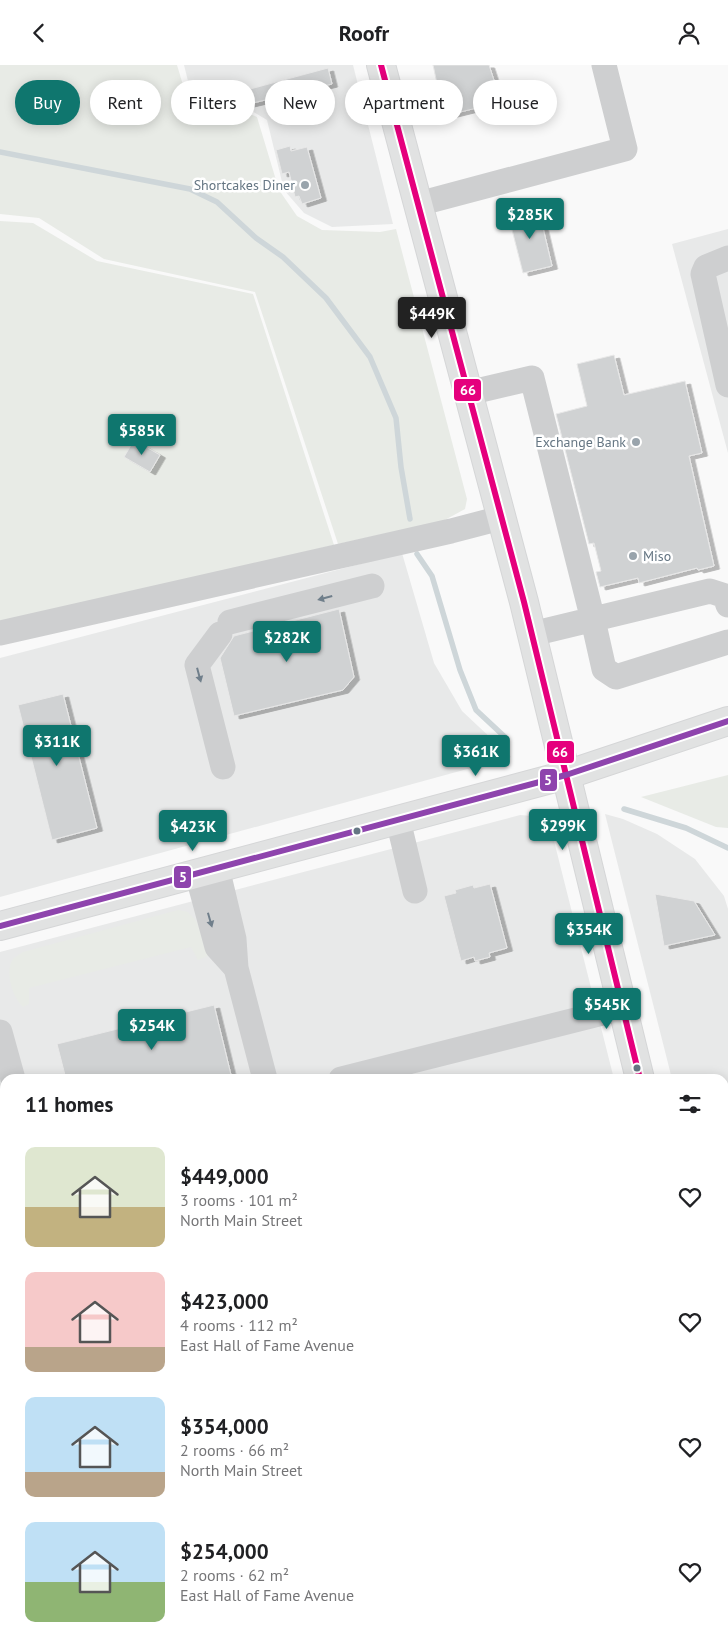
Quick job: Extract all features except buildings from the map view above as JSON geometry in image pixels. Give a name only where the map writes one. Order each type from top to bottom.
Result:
[{"type":"main road","points":[[381,65],[532,634],[639,1074]]},
{"type":"main road","points":[[0,926],[566,775],[728,721]]},
{"type":"street","points":[[418,204],[625,149],[604,65]]},
{"type":"street","points":[[728,258],[706,267],[703,275],[728,385]]},
{"type":"street","points":[[468,393],[532,378],[604,669],[616,677],[728,642]]},
{"type":"street","points":[[0,633],[501,518]]},
{"type":"street","points":[[223,767],[196,665],[225,628],[372,586]]},
{"type":"street","points":[[532,634],[710,591],[725,596],[728,605]]},
{"type":"street","points":[[398,820],[415,891]]},
{"type":"street","points":[[207,871],[234,939],[236,968],[264,1074]]},
{"type":"street","points":[[361,1074],[623,1008]]},
{"type":"street","points":[[0,1032],[12,1074]]},
{"type":"shaded area","points":[[0,65],[177,65],[182,80],[171,80],[171,125],[255,125],[255,116],[257,117],[279,190],[297,216],[322,230],[380,232],[396,229],[467,499],[465,509],[443,521],[338,544],[255,292],[104,259],[39,218],[0,214]]},
{"type":"shaded area","points":[[184,65],[353,65],[357,80],[345,80],[345,125],[368,125],[393,224],[332,227],[304,213],[284,190],[268,125],[335,125],[335,80],[265,80],[265,119],[255,113],[255,80],[188,80]]},
{"type":"shaded area","points":[[0,221],[33,223],[97,261],[253,294],[334,545],[0,624]]},
{"type":"shaded area","points":[[728,229],[728,453],[672,244]]},
{"type":"shaded area","points":[[402,553],[434,663],[462,711],[511,757],[0,897],[0,658]]},
{"type":"shaded area","points":[[728,775],[728,828],[716,827],[641,797]]},
{"type":"shaded area","points":[[605,814],[623,819],[657,834],[695,859],[724,896],[728,909],[728,1074],[671,1074]]},
{"type":"shaded area","points":[[520,815],[543,817],[552,833],[613,1074],[0,1074],[0,952]]},
{"type":"shaded area","points":[[178,910],[188,912],[197,922],[208,956],[198,960],[191,947],[29,988],[29,1004],[23,1007],[16,998],[11,985],[10,964],[13,959],[23,952]]},
{"type":"waterway","points":[[0,152],[190,189],[217,202],[256,238],[283,257],[326,298],[370,357],[396,418],[401,467],[410,519]]},
{"type":"waterway","points":[[417,554],[432,576],[460,670],[476,710],[506,738]]},
{"type":"waterway","points":[[624,809],[686,828],[728,848]]},
{"type":"transit line","name":"66","points":[[381,65],[524,602],[639,1074]]},
{"type":"transit line","name":"5","points":[[0,926],[566,775],[728,721]]},
{"type":"place","name":"Shortcakes Diner","points":[[305,185]]},
{"type":"place","name":"Exchange Bank","points":[[636,442]]},
{"type":"place","name":"Miso","points":[[633,556]]}]
